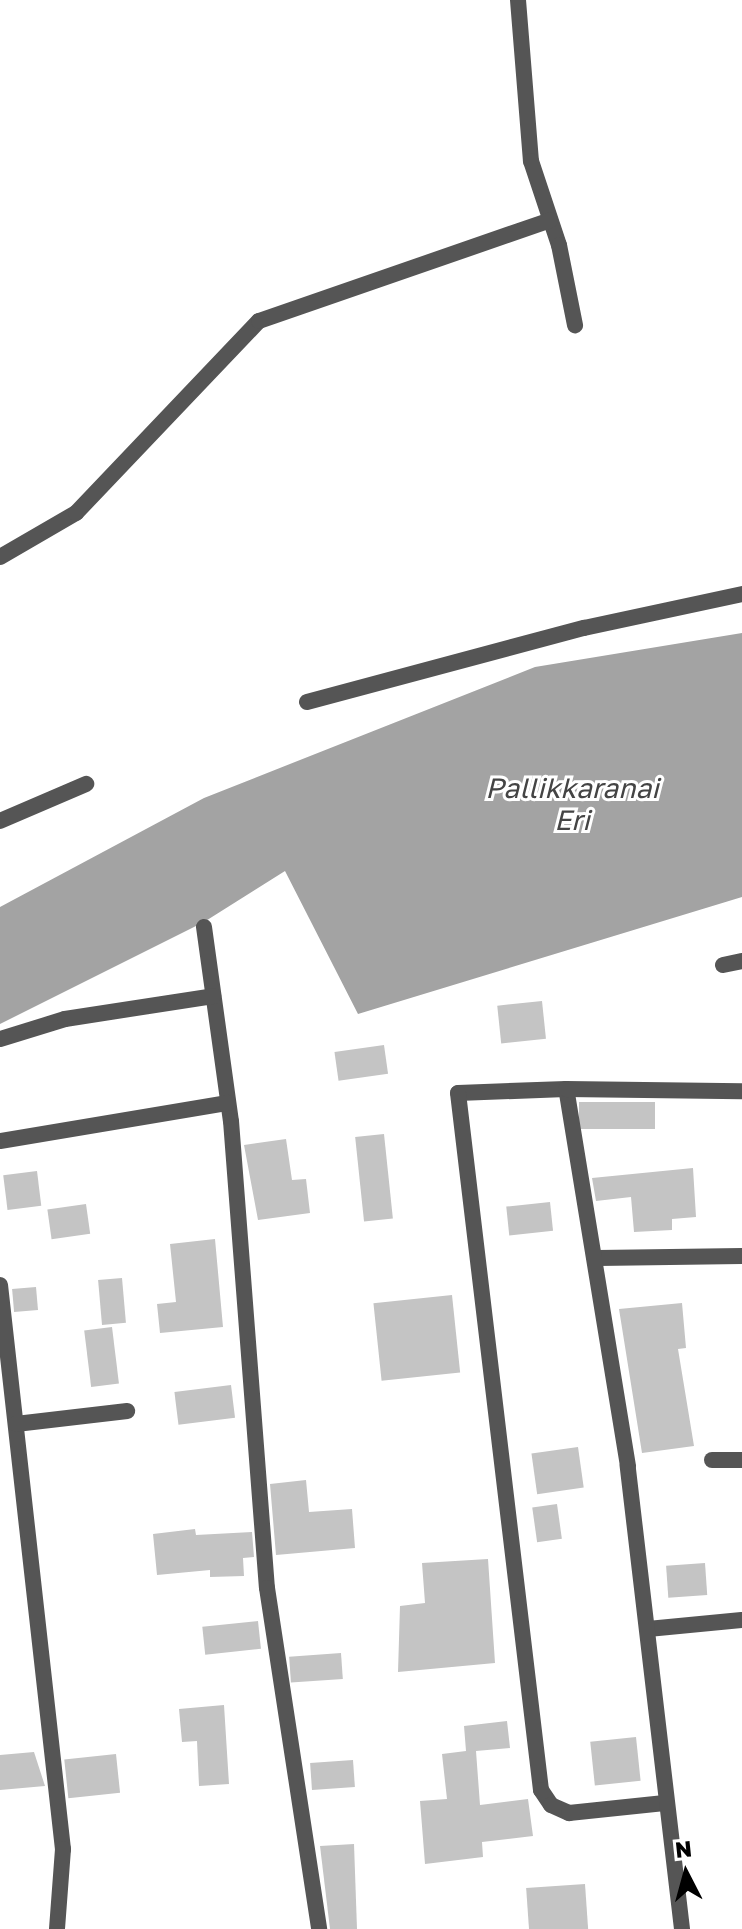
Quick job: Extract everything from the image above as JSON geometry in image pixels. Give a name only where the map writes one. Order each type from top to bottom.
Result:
[{"type":"street","points":[[518,0],[531,161],[550,220],[575,325]]},
{"type":"street","points":[[0,557],[76,513],[259,321],[550,220]]},
{"type":"street","points":[[307,702],[584,628],[742,594]]},
{"type":"street","points":[[0,821],[86,784]]},
{"type":"street","points":[[204,927],[228,1103],[267,1588],[319,1929]]},
{"type":"street","points":[[723,965],[742,961]]},
{"type":"street","points":[[0,1039],[65,1019],[213,996]]},
{"type":"street","points":[[566,1089],[598,1258],[648,1629],[664,1803],[682,1929]]},
{"type":"street","points":[[664,1803],[569,1813],[551,1805],[541,1790],[458,1093],[566,1089],[742,1091]]},
{"type":"street","points":[[0,1141],[228,1103]]},
{"type":"street","points":[[598,1258],[742,1256]]},
{"type":"street","points":[[0,1285],[63,1849],[57,1929]]},
{"type":"street","points":[[16,1424],[127,1411]]},
{"type":"street","points":[[0,1452],[19,1450]]},
{"type":"street","points":[[712,1460],[742,1460]]},
{"type":"street","points":[[648,1629],[742,1620]]},
{"type":"water","name":"Pallikkaranai Eri","points":[[742,633],[742,897],[358,1014],[285,871],[204,922],[0,1024],[0,907],[204,798],[535,667]]},
{"type":"building","points":[[542,1001],[546,1039],[501,1043],[497,1006]]},
{"type":"building","points":[[384,1045],[388,1074],[339,1081],[334,1052]]},
{"type":"building","points":[[579,1102],[655,1102],[655,1129],[579,1129]]},
{"type":"building","points":[[384,1134],[393,1219],[364,1222],[355,1137]]},
{"type":"building","points":[[286,1139],[292,1180],[306,1179],[310,1213],[258,1220],[244,1145]]},
{"type":"building","points":[[693,1168],[696,1217],[672,1219],[672,1230],[634,1232],[631,1197],[596,1201],[592,1178]]},
{"type":"building","points":[[37,1171],[41,1206],[8,1210],[3,1175]]},
{"type":"building","points":[[550,1202],[553,1231],[509,1235],[506,1207]]},
{"type":"building","points":[[86,1204],[90,1234],[52,1239],[47,1209]]},
{"type":"building","points":[[215,1239],[223,1327],[160,1333],[157,1304],[176,1302],[170,1244]]},
{"type":"building","points":[[122,1278],[126,1323],[102,1325],[98,1280]]},
{"type":"building","points":[[36,1287],[38,1310],[14,1312],[12,1289]]},
{"type":"building","points":[[452,1295],[460,1373],[382,1381],[373,1303]]},
{"type":"building","points":[[682,1303],[686,1348],[678,1349],[694,1446],[642,1453],[619,1309]]},
{"type":"building","points":[[112,1327],[119,1384],[91,1387],[84,1330]]},
{"type":"building","points":[[231,1385],[235,1418],[178,1425],[174,1392]]},
{"type":"building","points":[[578,1447],[584,1488],[537,1494],[531,1454]]},
{"type":"building","points":[[306,1480],[309,1512],[352,1509],[355,1548],[276,1555],[270,1484]]},
{"type":"building","points":[[557,1504],[562,1539],[537,1542],[532,1507]]},
{"type":"building","points":[[195,1529],[196,1535],[252,1532],[254,1557],[243,1558],[244,1576],[210,1577],[210,1570],[157,1575],[153,1534]]},
{"type":"building","points":[[488,1559],[495,1663],[398,1672],[400,1606],[425,1603],[422,1563]]},
{"type":"building","points":[[705,1563],[707,1595],[668,1598],[666,1566]]},
{"type":"building","points":[[258,1621],[261,1649],[205,1655],[202,1627]]},
{"type":"building","points":[[341,1653],[343,1679],[291,1683],[289,1657]]},
{"type":"building","points":[[224,1705],[229,1784],[199,1786],[197,1741],[182,1742],[179,1709]]},
{"type":"building","points":[[507,1721],[510,1748],[476,1751],[480,1805],[528,1799],[533,1836],[482,1842],[483,1857],[425,1864],[420,1801],[447,1799],[442,1754],[466,1751],[464,1726]]},
{"type":"building","points":[[636,1737],[641,1781],[595,1786],[590,1742]]},
{"type":"building","points":[[34,1752],[45,1786],[0,1790],[0,1755]]},
{"type":"building","points":[[116,1754],[120,1793],[68,1798],[64,1759]]},
{"type":"building","points":[[353,1760],[355,1787],[312,1790],[310,1763]]},
{"type":"building","points":[[354,1844],[357,1929],[330,1929],[320,1846]]},
{"type":"building","points":[[585,1884],[588,1929],[529,1929],[526,1888]]}]
